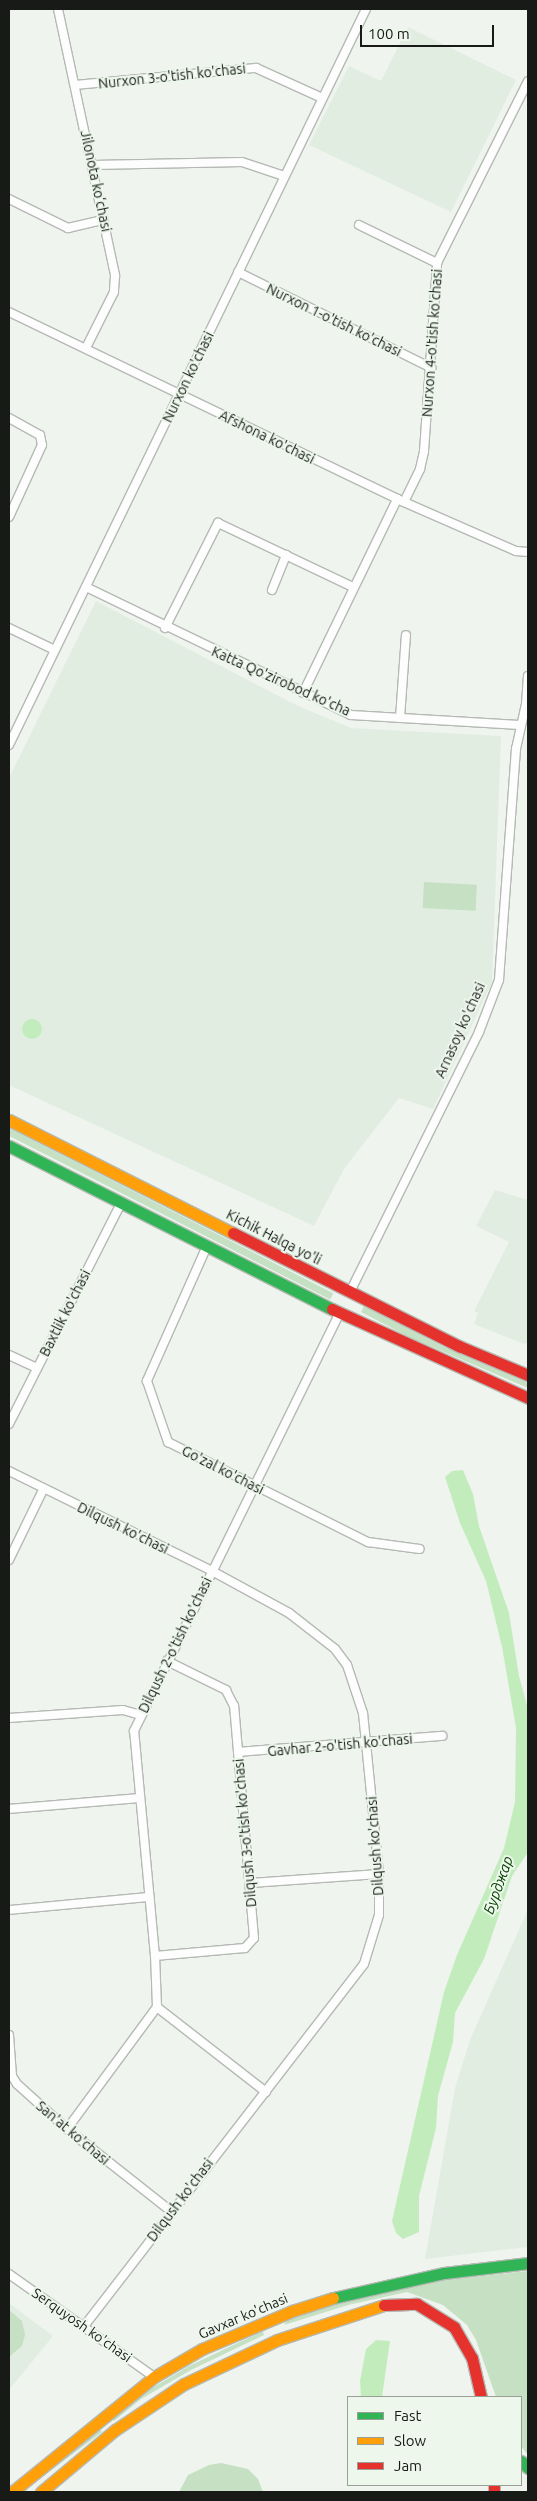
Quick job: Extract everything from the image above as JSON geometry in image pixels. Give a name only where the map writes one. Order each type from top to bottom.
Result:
[{"type":"main road","name":"Kichik Halqa yo'li","points":[[9,1120],[459,1346],[528,1376]]},
{"type":"main road","points":[[9,1146],[340,1313],[528,1398]]},
{"type":"main road","name":"Arnasoy ko'chasi","points":[[340,1313],[350,1292]]},
{"type":"main road","name":"Gavxar ko'chasi","points":[[12,2492],[101,2417],[154,2377],[202,2349],[270,2319],[358,2290],[427,2276],[528,2263]]},
{"type":"main road","points":[[41,2492],[115,2430],[184,2384],[278,2340],[364,2311],[407,2302],[430,2310],[461,2336],[472,2358],[481,2396]]},
{"type":"main road","points":[[270,2319],[278,2340]]},
{"type":"main road","points":[[478,2380],[486,2396]]},
{"type":"main road","points":[[101,2417],[115,2430]]},
{"type":"street","name":"Jilonota ko‘chasi","points":[[58,9],[93,165],[116,282],[86,348]]},
{"type":"street","points":[[356,9],[365,11]]},
{"type":"street","name":"Nurxon ko'chasi","points":[[9,745],[365,11]]},
{"type":"street","name":"Nurxon 3-o'tish ko'chasi","points":[[75,85],[256,68],[322,98]]},
{"type":"street","name":"Nurxon 4-o'tish ko'chasi","points":[[303,693],[353,588],[422,460],[431,368],[437,263],[528,81]]},
{"type":"street","points":[[93,165],[242,162],[284,176]]},
{"type":"street","points":[[9,199],[68,228],[104,220]]},
{"type":"street","points":[[358,225],[437,263]]},
{"type":"street","name":"Nurxon 1-o'tish ko'chasi","points":[[238,272],[431,368]]},
{"type":"street","name":"Afshona ko'chasi","points":[[9,312],[400,501],[516,550],[528,552]]},
{"type":"street","points":[[9,418],[40,435],[42,445],[9,517]]},
{"type":"street","points":[[165,628],[218,523],[353,588]]},
{"type":"street","points":[[272,590],[286,555]]},
{"type":"street","name":"Katta Qo'zirobod ko'cha","points":[[86,588],[165,628],[350,715],[520,725]]},
{"type":"street","points":[[9,628],[55,650]]},
{"type":"street","points":[[400,718],[406,635]]},
{"type":"street","name":"Arnasoy ko'chasi","points":[[350,1292],[493,999],[502,960],[512,803],[520,725],[526,704],[528,676]]},
{"type":"street","name":"Baxtlik ko'chasi","points":[[9,1424],[121,1202]]},
{"type":"street","name":"Go'zal ko'chasi","points":[[207,1246],[146,1381],[168,1442],[368,1542],[420,1549]]},
{"type":"street","name":"Dilqush 2-o'tish ko'chasi","points":[[157,2006],[155,1956],[134,1731],[140,1715],[212,1571],[252,1485],[340,1313]]},
{"type":"street","points":[[9,1355],[37,1368]]},
{"type":"street","name":"Dilqush ko'chasi","points":[[9,1471],[43,1490],[212,1571],[302,1620],[335,1649],[347,1665],[360,1699],[367,1744],[378,1874],[379,1915],[364,1964],[266,2092],[256,2101],[84,2326]]},
{"type":"street","points":[[9,1560],[43,1490]]},
{"type":"street","name":"Dilqush 3-o'tish ko'chasi","points":[[155,1956],[245,1948],[252,1943],[251,1883],[234,1706],[226,1690],[167,1661]]},
{"type":"street","points":[[9,1718],[123,1710],[140,1715]]},
{"type":"street","name":"Gavhar 2-o'tish ko'chasi","points":[[238,1752],[367,1744],[442,1736]]},
{"type":"street","points":[[9,1810],[139,1798]]},
{"type":"street","points":[[251,1883],[378,1874]]},
{"type":"street","points":[[9,1910],[149,1897]]},
{"type":"street","points":[[66,2129],[157,2006],[266,2092]]},
{"type":"street","name":"San'at ko'chasi","points":[[9,2035],[12,2076],[66,2129],[171,2211]]},
{"type":"street","name":"Serquyosh ko'chasi","points":[[9,2274],[154,2377]]},
{"type":"shaded area","points":[[408,27],[516,80],[451,212],[309,145],[349,66],[381,81]]},
{"type":"shaded area","points":[[96,601],[298,706],[351,728],[501,736],[492,982],[433,1109],[399,1098],[344,1169],[314,1226],[9,1085],[9,778]]},
{"type":"shaded area","points":[[424,882],[477,885],[476,911],[423,908]]},
{"type":"shaded area","points":[[9,1128],[333,1293],[330,1299],[9,1136]]},
{"type":"shaded area","points":[[495,1190],[528,1200],[528,1342],[524,1344],[474,1324],[478,1313],[474,1311],[509,1242],[476,1226]]},
{"type":"shaded area","points":[[364,1306],[442,1346],[528,1383],[528,1388],[409,1337],[361,1312]]},
{"type":"shaded area","points":[[528,1909],[528,2247],[425,2259],[455,2088],[470,2040]]},
{"type":"shaded area","points":[[528,2271],[528,2455],[522,2447],[522,2396],[496,2396],[476,2340],[467,2325],[443,2305],[407,2292],[348,2305],[284,2325],[286,2321],[316,2310],[386,2290],[442,2280]]},
{"type":"shaded area","points":[[9,2303],[53,2336],[9,2390]]},
{"type":"shaded area","points":[[9,2310],[22,2321],[25,2335],[22,2346],[9,2357]]},
{"type":"shaded area","points":[[263,2331],[264,2335],[191,2370],[141,2399],[114,2421],[111,2417],[137,2397],[189,2366]]},
{"type":"shaded area","points":[[99,2428],[102,2432],[23,2492],[20,2488]]},
{"type":"shaded area","points":[[221,2463],[248,2469],[258,2479],[263,2492],[179,2492],[188,2475],[209,2465]]},
{"type":"water","points":[[32,1019],[39,1022],[42,1029],[39,1036],[32,1039],[25,1036],[22,1029],[25,1022]]},
{"type":"water","name":"Бурджар","points":[[463,1470],[473,1494],[479,1526],[509,1613],[519,1676],[528,1709],[528,1852],[512,1876],[484,1959],[455,2013],[453,2042],[438,2096],[436,2128],[419,2196],[419,2232],[403,2239],[396,2233],[392,2221],[444,1992],[457,1955],[504,1848],[515,1802],[516,1728],[502,1647],[486,1581],[460,1523],[445,1477],[452,1471]]},
{"type":"water","points":[[376,2340],[390,2341],[382,2396],[361,2396],[360,2381],[366,2349]]},
{"type":"traffic: fast","points":[[9,1146],[332,1309]]},
{"type":"traffic: fast","points":[[333,2298],[444,2273],[528,2263]]},
{"type":"traffic: fast","points":[[522,2462],[528,2468]]},
{"type":"traffic: slow","points":[[9,1120],[233,1233]]},
{"type":"traffic: slow","points":[[12,2492],[154,2377],[202,2349],[292,2311],[333,2298]]},
{"type":"traffic: slow","points":[[41,2492],[115,2430],[184,2384],[277,2340],[384,2305]]},
{"type":"traffic: jam","points":[[233,1233],[459,1346],[528,1375]]},
{"type":"traffic: jam","points":[[332,1309],[528,1398]]},
{"type":"traffic: jam","points":[[384,2305],[417,2304],[454,2327],[472,2358],[481,2396]]},
{"type":"traffic: jam","points":[[494,2486],[494,2492]]}]
